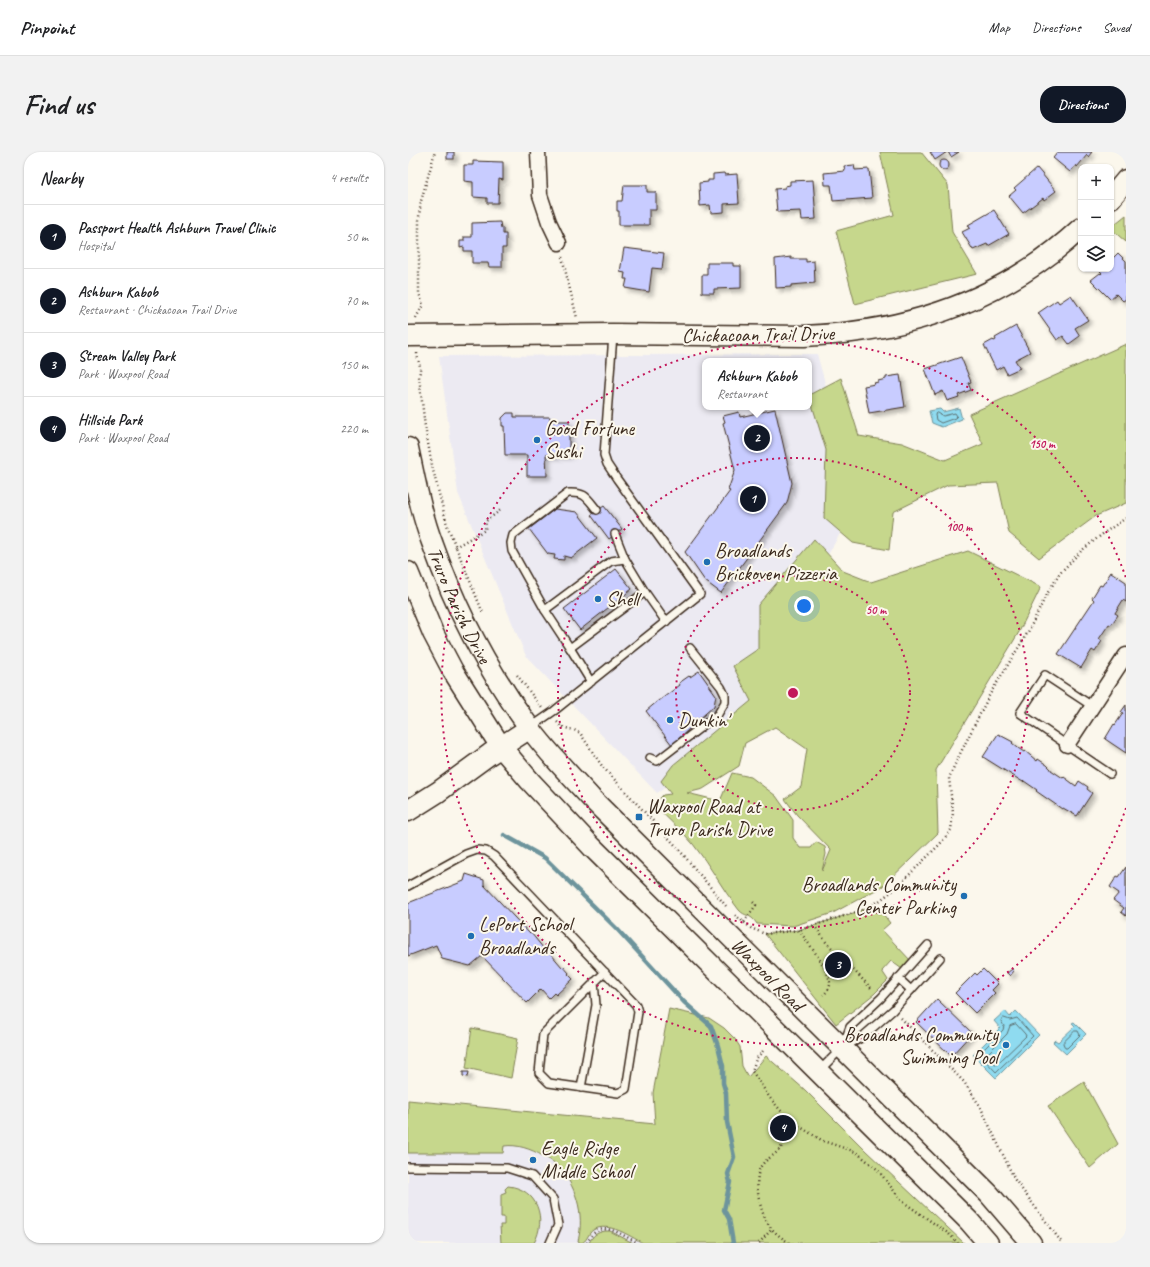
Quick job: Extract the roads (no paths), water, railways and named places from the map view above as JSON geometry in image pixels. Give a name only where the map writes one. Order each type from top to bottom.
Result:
[{"type":"street","points":[[538,152],[540,195],[549,222],[559,243]]},
{"type":"street","points":[[1114,194],[1126,180]]},
{"type":"street","name":"Chickacoan Trail Drive","points":[[408,336],[613,334],[811,336],[878,329],[945,311],[992,290],[1036,264],[1078,230]]},
{"type":"street","name":"Truro Parish Drive","points":[[408,448],[418,495],[430,537],[453,597],[500,686],[530,728]]},
{"type":"street","name":"Truro Parish Drive","points":[[408,572],[433,633],[453,671],[480,716],[501,747]]},
{"type":"street","points":[[1067,745],[1126,655]]},
{"type":"street","points":[[408,811],[530,728]]},
{"type":"street","name":"Waxpool Road","points":[[530,728],[591,798],[989,1194],[1031,1243]]},
{"type":"street","name":"Waxpool Road","points":[[501,747],[530,781],[592,847],[969,1221],[988,1243]]},
{"type":"lane","points":[[530,728],[591,682],[700,594],[617,479],[604,455],[613,334]]},
{"type":"lane","points":[[591,682],[545,610],[512,551],[510,543],[513,535],[568,493],[578,492],[585,496],[598,510]]},
{"type":"lane","points":[[615,534],[625,559],[645,592],[666,622]]},
{"type":"lane","points":[[545,610],[611,560],[625,559]]},
{"type":"lane","points":[[570,648],[645,592]]},
{"type":"lane","points":[[650,758],[657,761],[718,714],[725,702],[721,687],[690,648]]},
{"type":"lane","points":[[1092,706],[1044,676],[1020,714],[1110,774]]},
{"type":"lane","points":[[408,886],[466,854],[477,850],[486,851],[494,856],[605,972],[636,1005],[638,1012],[626,1089],[618,1093],[548,1083],[538,1073],[543,1034],[605,972]]},
{"type":"lane","points":[[842,1048],[850,1027],[881,998],[928,945]]},
{"type":"lane","points":[[818,1072],[842,1048],[861,1038],[893,1010],[940,958]]},
{"type":"lane","points":[[898,978],[911,990]]},
{"type":"lane","points":[[581,1088],[596,1006],[594,982]]},
{"type":"lane","points":[[408,1167],[507,1168],[532,1176],[553,1199],[558,1225],[550,1243]]},
{"type":"water","points":[[959,408],[962,419],[942,427],[932,423],[929,411],[940,409],[943,412]]},
{"type":"water","name":"Broadlands Community Swimming Pool","points":[[1005,1011],[1010,1017],[1016,1011],[1039,1035],[996,1078],[973,1055],[1000,1028],[994,1021]]},
{"type":"water","points":[[1074,1022],[1086,1034],[1066,1054],[1053,1042],[1055,1040],[1058,1042],[1075,1026],[1072,1023]]},
{"type":"waterway","points":[[504,835],[545,858],[617,929],[684,1002],[711,1026],[723,1066],[723,1083],[726,1093],[727,1122],[734,1157],[728,1174],[730,1182],[724,1210],[729,1219],[733,1243]]},
{"type":"place","name":"Ashburn Kabob","points":[[757,438]]},
{"type":"place","name":"Good Fortune Sushi","points":[[537,440]]},
{"type":"place","name":"Passport Health Ashburn Travel Clinic","points":[[753,499]]},
{"type":"place","name":"Broadlands Brickoven Pizzeria","points":[[707,562]]},
{"type":"place","name":"Shell","points":[[598,599]]},
{"type":"place","name":"Dunkin'","points":[[670,720]]},
{"type":"place","name":"Waxpool Road at Truro Parish Drive","points":[[639,817]]},
{"type":"place","name":"Broadlands Community Center Parking","points":[[964,896]]},
{"type":"place","name":"LePort School Broadlands","points":[[471,936]]},
{"type":"place","name":"Stream Valley Park","points":[[838,965]]},
{"type":"place","name":"Broadlands Community Swimming Pool","points":[[1006,1045]]},
{"type":"place","name":"Hillside Park","points":[[783,1128]]},
{"type":"place","name":"Eagle Ridge Middle School","points":[[533,1160]]}]
